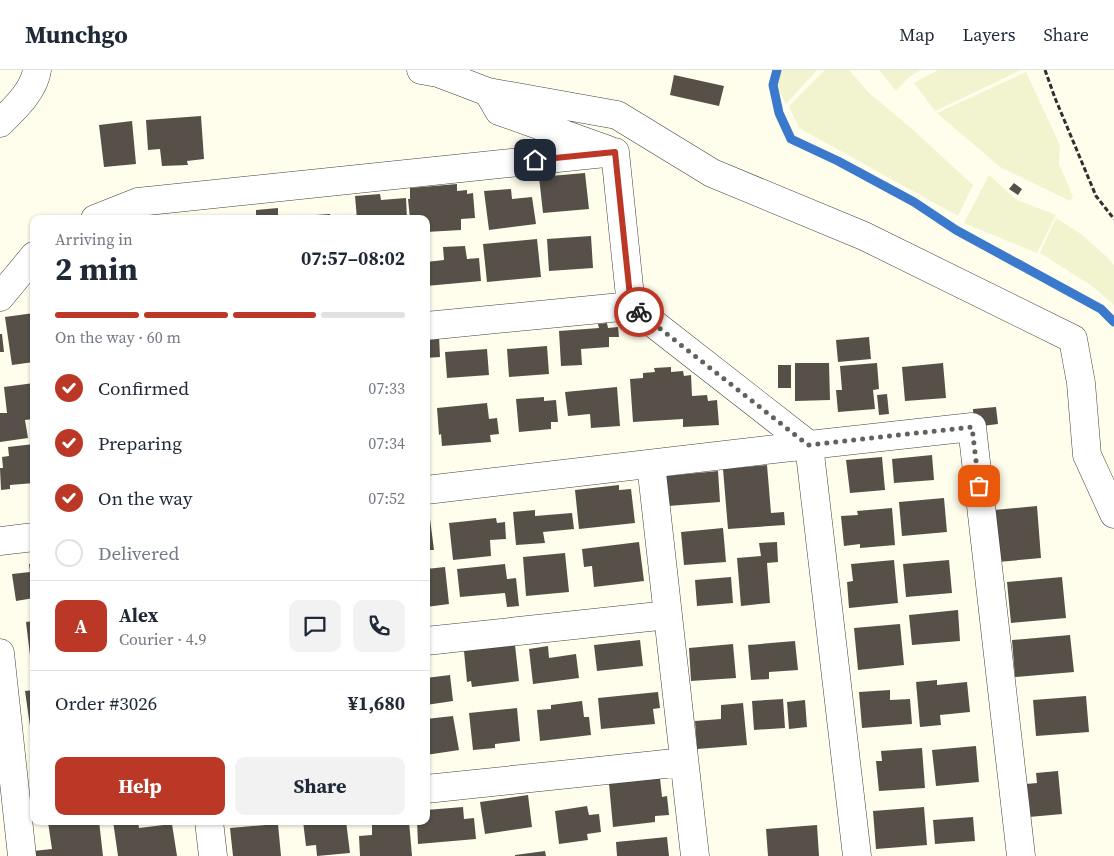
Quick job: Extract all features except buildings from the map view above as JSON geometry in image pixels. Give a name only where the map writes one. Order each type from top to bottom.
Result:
[{"type":"street","points":[[0,124],[16,107],[36,80],[37,70]]},
{"type":"street","points":[[421,70],[438,73],[488,92],[617,115],[712,173],[864,236],[1073,339],[1081,383],[1087,454],[1114,514]]},
{"type":"street","points":[[488,92],[499,111],[615,152]]},
{"type":"street","points":[[115,215],[139,210],[615,152]]},
{"type":"street","points":[[615,152],[631,306]]},
{"type":"street","points":[[0,297],[30,261]]},
{"type":"street","points":[[430,326],[631,306],[808,445],[857,856]]},
{"type":"street","points":[[430,490],[972,427],[1021,856]]},
{"type":"street","points":[[651,464],[694,856]]},
{"type":"street","points":[[0,540],[30,537]]},
{"type":"street","points":[[430,641],[668,615]]},
{"type":"street","points":[[0,653],[5,755],[22,856]]},
{"type":"street","points":[[430,789],[684,762]]},
{"type":"street","points":[[209,825],[212,856]]},
{"type":"path","points":[[1045,70],[1096,196],[1114,219]]},
{"type":"green space","points":[[779,70],[817,70],[786,104],[776,85]]},
{"type":"green space","points":[[825,70],[849,70],[868,92],[911,128],[973,185],[958,216],[799,128],[789,106]]},
{"type":"green space","points":[[879,70],[921,70],[908,78],[896,91]]},
{"type":"green space","points":[[938,70],[1021,70],[935,111],[914,83]]},
{"type":"green space","points":[[1026,72],[1060,145],[1059,164],[1073,197],[1070,201],[1000,167],[937,113]]},
{"type":"green space","points":[[989,175],[1017,200],[1056,215],[1037,253],[964,223]]},
{"type":"green space","points":[[1056,218],[1081,234],[1114,265],[1114,305],[1092,286],[1040,253]]},
{"type":"waterway","points":[[777,70],[773,85],[779,113],[791,139],[838,161],[914,202],[956,230],[1101,309],[1114,322]]},
{"type":"way so far","points":[[639,312],[808,445],[972,427],[979,486]]},
{"type":"route","points":[[535,160],[615,152],[631,306],[639,312]]}]
